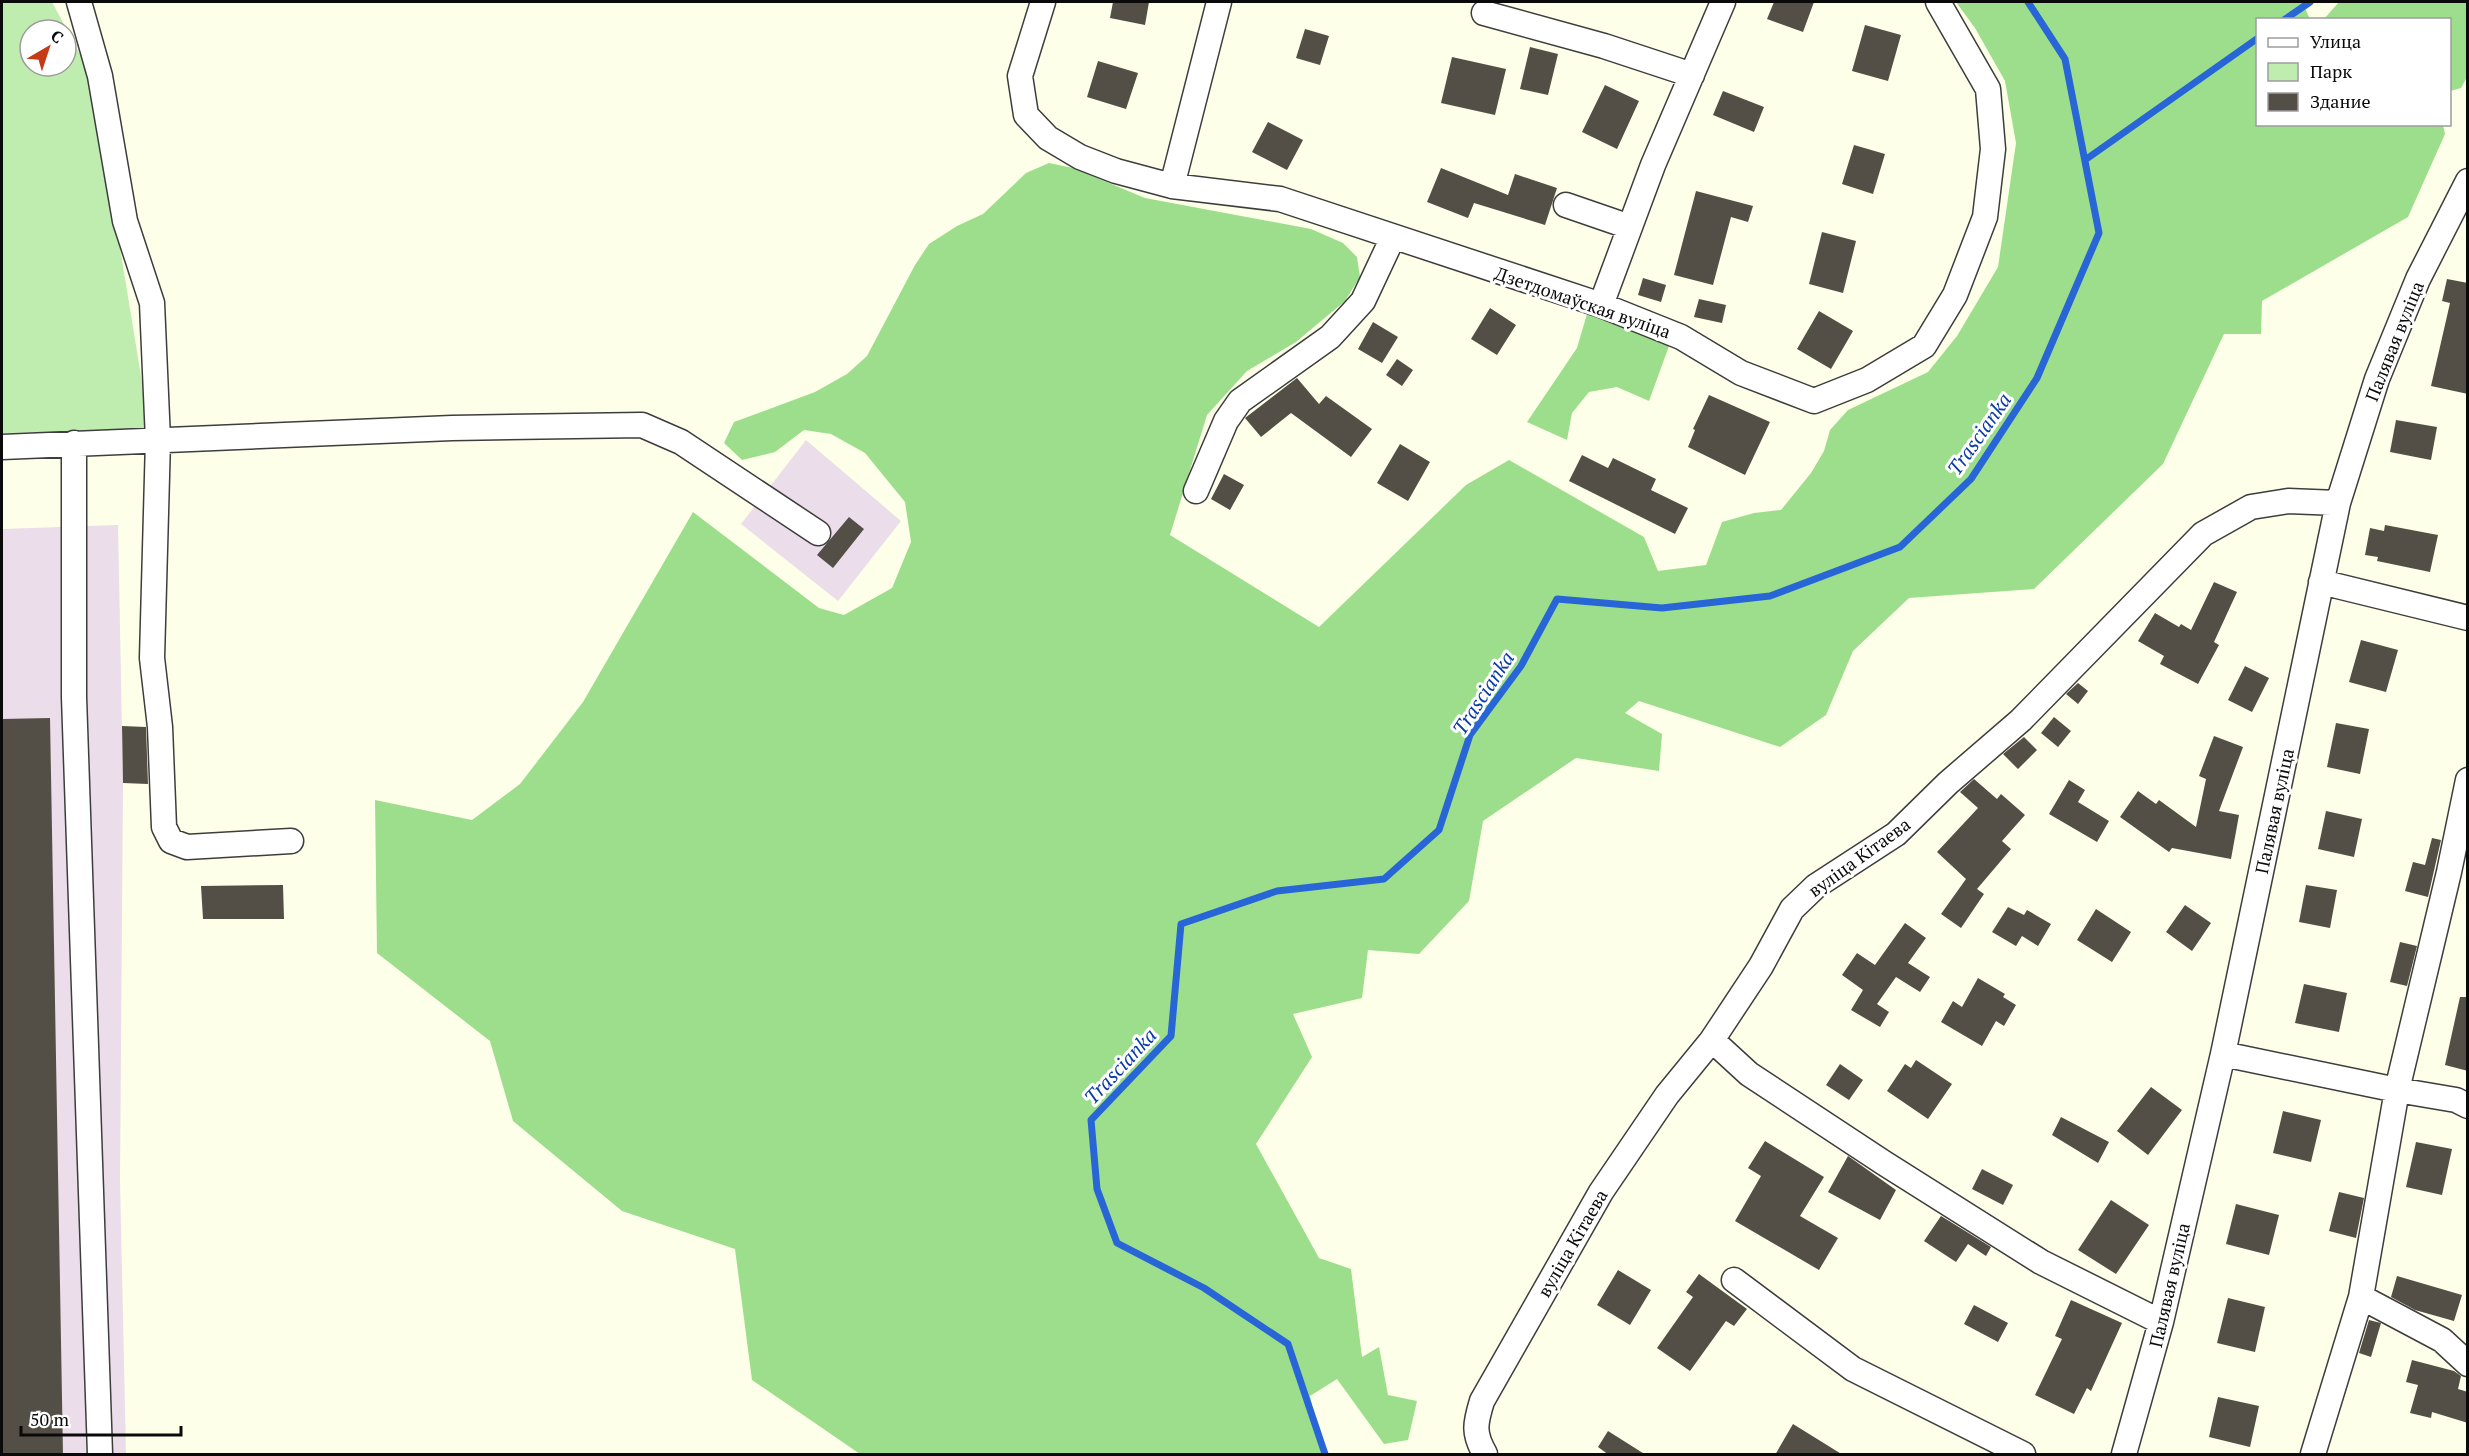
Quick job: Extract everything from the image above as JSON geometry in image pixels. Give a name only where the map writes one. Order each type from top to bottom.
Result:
[{"type":"street","points":[[80,2],[100,76],[125,221],[152,303],[158,440],[152,658],[160,727],[164,827],[171,841],[187,847],[291,841]]},
{"type":"street","name":"Дзетдомаўская вуліца","points":[[1044,2],[1020,76],[1026,115],[1048,138],[1080,157],[1116,171],[1172,186],[1280,199],[1601,305],[1681,337],[1741,374],[1814,401],[1867,380],[1924,346],[1955,295],[1985,217],[1993,149],[1988,89],[1938,2]]},
{"type":"street","points":[[1172,186],[1219,2]]},
{"type":"street","points":[[1601,305],[1653,165],[1723,2]]},
{"type":"street","points":[[1484,12],[1604,46],[1692,75]]},
{"type":"street","name":"Палявая вуліца","points":[[2124,1455],[2161,1322],[2223,1054],[2338,503],[2377,379],[2418,279],[2468,181]]},
{"type":"street","points":[[1566,205],[1630,227]]},
{"type":"street","points":[[1196,491],[1226,421],[1240,401],[1330,337],[1344,322],[1363,301],[1393,237]]},
{"type":"street","points":[[2,447],[74,442],[452,428],[642,425],[681,442],[818,533]]},
{"type":"street","points":[[74,442],[74,698],[100,1455]]},
{"type":"street","name":"вуліца Кітаева","points":[[1480,1446],[1476,1419],[1482,1401],[1601,1192],[1667,1095],[1712,1040],[1761,966],[1792,909],[1816,886],[1896,834],[1948,783],[2021,720],[2203,534],[2251,507],[2288,501],[2338,503]]},
{"type":"street","points":[[2321,582],[2468,618]]},
{"type":"street","points":[[2313,1455],[2361,1297],[2397,1090],[2458,874],[2468,780]]},
{"type":"street","points":[[1712,1040],[1749,1074],[1884,1163],[2042,1262],[2161,1322]]},
{"type":"street","points":[[2223,1054],[2456,1100],[2468,1106]]},
{"type":"street","points":[[1734,1280],[1853,1369],[2023,1455]]},
{"type":"street","points":[[2361,1297],[2442,1340],[2468,1364]]},
{"type":"shaded area","points":[[806,440],[901,521],[838,601],[741,524]]},
{"type":"shaded area","points":[[118,525],[123,783],[120,1181],[126,1454],[2,1454],[2,529]]},
{"type":"green space","points":[[2,2],[52,2],[61,18],[18,18],[18,78],[78,78],[78,51],[92,77],[150,431],[2,433]]},
{"type":"green space","points":[[1956,2],[2302,2],[2310,18],[2256,18],[2256,126],[2443,126],[2445,134],[2408,217],[2262,301],[2261,334],[2224,334],[2163,464],[2034,589],[1909,598],[1853,651],[1826,715],[1780,747],[1639,701],[1625,713],[1662,734],[1659,771],[1576,758],[1483,821],[1469,901],[1419,954],[1368,950],[1362,998],[1293,1014],[1312,1057],[1256,1144],[1319,1258],[1351,1269],[1362,1357],[1379,1347],[1388,1395],[1417,1401],[1408,1440],[1384,1444],[1337,1379],[1310,1396],[1322,1454],[860,1454],[752,1380],[735,1249],[622,1211],[513,1121],[490,1041],[377,953],[375,800],[472,820],[520,784],[583,702],[693,512],[819,608],[844,615],[892,588],[911,542],[905,502],[865,453],[831,434],[804,430],[775,452],[742,460],[724,443],[734,422],[815,392],[847,374],[867,356],[915,265],[929,244],[957,226],[983,214],[1026,173],[1049,163],[1073,168],[1145,198],[1311,229],[1343,243],[1357,257],[1360,277],[1345,301],[1296,342],[1247,371],[1207,415],[1170,535],[1319,627],[1466,485],[1509,460],[1644,537],[1658,571],[1706,565],[1722,522],[1754,513],[1781,510],[1811,473],[1824,451],[1830,430],[1848,410],[1928,372],[1957,336],[1998,267],[2016,143],[2005,81],[1975,28]]},
{"type":"green space","points":[[2339,2],[2468,3],[2467,77],[2461,88],[2451,91],[2451,18],[2325,18]]},
{"type":"green space","points":[[1587,314],[1612,320],[1669,346],[1649,401],[1617,387],[1589,392],[1572,413],[1567,440],[1527,422],[1577,348]]},
{"type":"building","points":[[1113,2],[1149,2],[1145,25],[1110,18]]},
{"type":"building","points":[[1774,2],[1814,2],[1803,32],[1767,19]]},
{"type":"building","points":[[1865,25],[1901,35],[1888,81],[1852,71]]},
{"type":"building","points":[[1305,29],[1329,36],[1320,65],[1296,58]]},
{"type":"building","points":[[1530,47],[1558,54],[1548,95],[1520,89]]},
{"type":"building","points":[[1452,57],[1506,69],[1495,115],[1441,103]]},
{"type":"building","points":[[1098,61],[1138,73],[1126,109],[1087,97]]},
{"type":"building","points":[[1605,85],[1639,101],[1617,149],[1582,132]]},
{"type":"building","points":[[1723,91],[1764,107],[1754,132],[1713,115]]},
{"type":"building","points":[[1268,122],[1303,140],[1287,170],[1252,152]]},
{"type":"building","points":[[1854,145],[1885,154],[1873,194],[1842,184]]},
{"type":"building","points":[[1441,168],[1508,195],[1515,174],[1557,188],[1545,225],[1474,203],[1468,218],[1427,202]]},
{"type":"building","points":[[1696,191],[1753,206],[1748,222],[1731,217],[1713,285],[1674,275]]},
{"type":"building","points":[[1822,232],[1856,241],[1843,293],[1809,284]]},
{"type":"building","points":[[1643,278],[1666,285],[1661,302],[1638,295]]},
{"type":"building","points":[[2447,279],[2468,283],[2468,394],[2431,386],[2450,303],[2442,301]]},
{"type":"building","points":[[1699,299],[1726,305],[1722,323],[1694,317]]},
{"type":"building","points":[[1490,308],[1516,325],[1497,355],[1471,339]]},
{"type":"building","points":[[1819,311],[1853,331],[1831,369],[1797,349]]},
{"type":"building","points":[[1373,322],[1398,337],[1382,363],[1358,349]]},
{"type":"building","points":[[1397,359],[1413,370],[1402,386],[1386,375]]},
{"type":"building","points":[[1297,378],[1319,404],[1326,396],[1372,429],[1351,457],[1291,413],[1261,437],[1245,418]]},
{"type":"building","points":[[1709,395],[1770,422],[1745,475],[1688,447],[1695,430],[1693,429]]},
{"type":"building","points":[[2396,420],[2437,427],[2431,460],[2390,452]]},
{"type":"building","points":[[1400,444],[1430,462],[1408,501],[1377,483]]},
{"type":"building","points":[[1582,455],[1608,468],[1613,458],[1656,479],[1651,490],[1688,508],[1675,534],[1569,481]]},
{"type":"building","points":[[1224,474],[1244,485],[1230,510],[1211,499]]},
{"type":"building","points":[[849,517],[864,529],[833,568],[817,555]]},
{"type":"building","points":[[2385,525],[2438,535],[2430,572],[2377,561],[2378,557],[2365,555],[2370,528],[2384,531]]},
{"type":"building","points":[[2214,582],[2237,592],[2214,642],[2219,645],[2198,684],[2160,664],[2164,656],[2138,641],[2155,613],[2179,627],[2181,624],[2191,630]]},
{"type":"building","points":[[2361,640],[2398,650],[2386,692],[2349,682]]},
{"type":"building","points":[[2245,666],[2269,678],[2252,712],[2228,700]]},
{"type":"building","points":[[2078,683],[2088,691],[2078,704],[2066,694]]},
{"type":"building","points":[[2054,717],[2071,731],[2058,747],[2041,733]]},
{"type":"building","points":[[50,718],[63,1455],[2,1455],[2,719]]},
{"type":"building","points":[[2336,723],[2369,729],[2360,774],[2327,767]]},
{"type":"building","points":[[122,726],[146,727],[148,784],[123,783]]},
{"type":"building","points":[[2214,736],[2243,747],[2219,811],[2239,815],[2231,859],[2172,848],[2169,852],[2120,817],[2138,791],[2156,804],[2159,800],[2196,827],[2206,779],[2199,776]]},
{"type":"building","points":[[2024,737],[2037,750],[2018,769],[2003,754]]},
{"type":"building","points":[[1974,779],[1997,799],[2001,794],[2025,815],[2002,841],[2011,849],[1977,889],[1984,894],[1961,928],[1941,914],[1966,879],[1937,852],[1978,808],[1960,792]]},
{"type":"building","points":[[2069,780],[2085,790],[2078,802],[2109,821],[2097,842],[2049,814]]},
{"type":"building","points":[[2326,811],[2362,819],[2354,857],[2318,849]]},
{"type":"building","points":[[2432,838],[2441,840],[2428,897],[2405,891],[2413,862],[2425,865]]},
{"type":"building","points":[[283,885],[284,919],[203,919],[201,886]]},
{"type":"building","points":[[2306,885],[2337,890],[2330,928],[2299,922]]},
{"type":"building","points":[[2185,905],[2211,923],[2192,951],[2166,932]]},
{"type":"building","points":[[2008,907],[2024,915],[2027,910],[2051,924],[2038,946],[2022,936],[2016,946],[1992,932]]},
{"type":"building","points":[[2096,909],[2131,932],[2112,962],[2077,940]]},
{"type":"building","points":[[1905,923],[1926,938],[1908,963],[1930,977],[1920,992],[1896,977],[1877,1004],[1889,1012],[1880,1027],[1851,1010],[1863,990],[1842,975],[1857,953],[1875,965]]},
{"type":"building","points":[[2400,942],[2417,946],[2407,986],[2390,982]]},
{"type":"building","points":[[1978,978],[2005,994],[2003,997],[2016,1005],[2004,1026],[1996,1021],[1982,1046],[1941,1022],[1953,1001],[1962,1007]]},
{"type":"building","points":[[2304,984],[2347,993],[2339,1032],[2295,1023]]},
{"type":"building","points":[[2460,997],[2468,997],[2468,1071],[2445,1065]]},
{"type":"building","points":[[1916,1060],[1952,1084],[1928,1119],[1887,1091],[1905,1064],[1911,1068]]},
{"type":"building","points":[[1840,1064],[1863,1080],[1849,1100],[1826,1085]]},
{"type":"building","points":[[2151,1087],[2182,1110],[2148,1155],[2117,1131]]},
{"type":"building","points":[[2283,1111],[2321,1120],[2311,1162],[2273,1153]]},
{"type":"building","points":[[2061,1117],[2109,1142],[2098,1163],[2052,1135]]},
{"type":"building","points":[[1765,1141],[1824,1177],[1800,1216],[1838,1238],[1819,1270],[1735,1221],[1761,1176],[1748,1168]]},
{"type":"building","points":[[2416,1142],[2452,1149],[2442,1195],[2406,1187]]},
{"type":"building","points":[[1848,1156],[1896,1190],[1880,1220],[1828,1192]]},
{"type":"building","points":[[1982,1169],[2013,1185],[2003,1205],[1972,1189]]},
{"type":"building","points":[[2339,1192],[2364,1198],[2356,1238],[2329,1231]]},
{"type":"building","points":[[2111,1200],[2149,1225],[2116,1274],[2078,1250]]},
{"type":"building","points":[[2236,1204],[2279,1215],[2269,1255],[2226,1244]]},
{"type":"building","points":[[1941,1216],[1991,1247],[1986,1256],[1968,1244],[1956,1262],[1924,1241]]},
{"type":"building","points":[[1618,1270],[1651,1290],[1630,1325],[1597,1305]]},
{"type":"building","points":[[1699,1274],[1747,1309],[1734,1326],[1726,1321],[1690,1371],[1657,1348],[1693,1297],[1686,1292]]},
{"type":"building","points":[[2397,1276],[2462,1295],[2454,1321],[2415,1310],[2391,1297]]},
{"type":"building","points":[[2228,1298],[2265,1307],[2255,1352],[2217,1343]]},
{"type":"building","points":[[2071,1300],[2122,1323],[2091,1391],[2087,1388],[2074,1414],[2035,1395],[2062,1339],[2055,1336]]},
{"type":"building","points":[[1974,1305],[2008,1323],[1998,1342],[1964,1324]]},
{"type":"building","points":[[2369,1320],[2381,1323],[2371,1357],[2359,1353]]},
{"type":"building","points":[[2412,1360],[2454,1371],[2461,1376],[2458,1389],[2468,1392],[2468,1423],[2432,1412],[2431,1418],[2410,1413],[2418,1385],[2406,1382]]},
{"type":"building","points":[[2218,1397],[2259,1406],[2250,1447],[2209,1437]]},
{"type":"building","points":[[1793,1424],[1843,1455],[1775,1455]]},
{"type":"building","points":[[1608,1431],[1646,1455],[1609,1455],[1598,1447]]},
{"type":"waterway","name":"Trascianka","points":[[1325,1454],[1288,1344],[1204,1288],[1117,1243],[1097,1189],[1091,1120],[1171,1036],[1181,924],[1277,891],[1384,879],[1439,830],[1470,735],[1521,666],[1557,599],[1662,608],[1770,596],[1900,547],[1971,479],[2037,378],[2099,233],[2065,59],[2028,2]]},
{"type":"waterway","points":[[2287,18],[2310,2]]},
{"type":"waterway","points":[[2085,160],[2256,39]]}]
